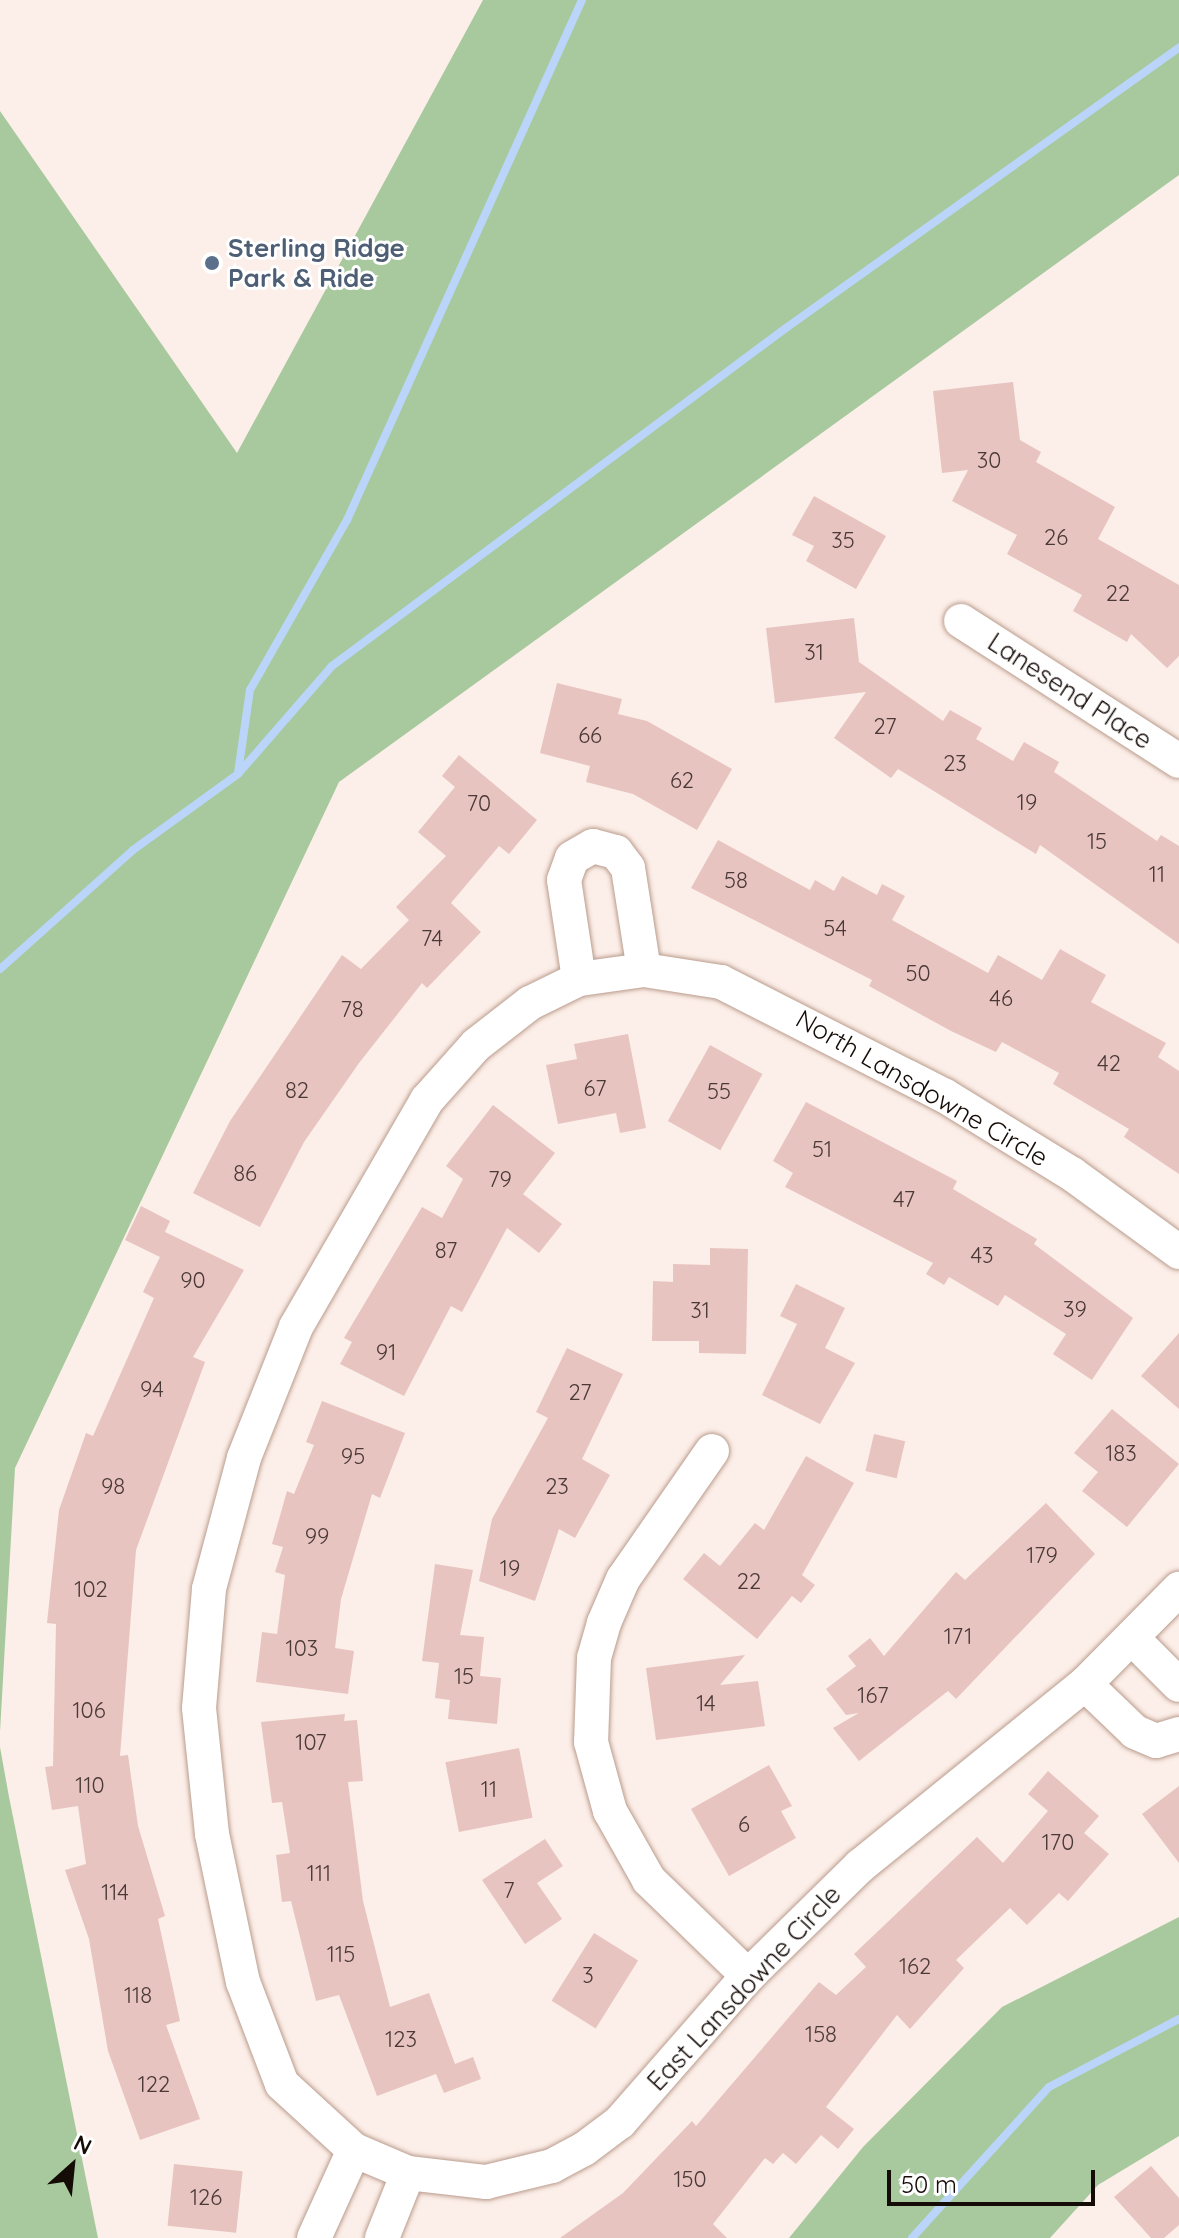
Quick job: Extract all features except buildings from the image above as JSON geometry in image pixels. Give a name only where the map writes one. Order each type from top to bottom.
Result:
[{"type":"street","name":"Lanesend Place","points":[[961,621],[1179,761]]},
{"type":"street","points":[[382,2162],[282,2084],[243,1982],[201,1760],[200,1655],[209,1589],[271,1386],[360,1209],[449,1072],[501,1024],[579,979],[628,971],[628,868],[616,852],[593,846],[572,858],[564,880],[579,979]]},
{"type":"street","name":"North Lansdowne Circle","points":[[628,971],[721,982],[798,1017],[1047,1158],[1179,1252]]},
{"type":"street","points":[[712,1451],[623,1579],[604,1623],[594,1658],[591,1742],[610,1811],[649,1880],[748,1976]]},
{"type":"street","name":"East Lansdowne Circle","points":[[382,2162],[486,2182],[552,2166],[584,2149],[659,2080],[748,1976],[860,1866],[1085,1684],[1179,1589]]},
{"type":"street","points":[[1132,1638],[1179,1685]]},
{"type":"street","points":[[1085,1684],[1135,1732],[1156,1741],[1179,1734]]},
{"type":"street","points":[[314,2238],[382,2162]]},
{"type":"street","points":[[382,2162],[382,2238]]},
{"type":"green space","points":[[483,0],[1179,0],[1179,175],[339,782],[15,1468],[0,1732],[0,111],[237,453]]},
{"type":"green space","points":[[0,1747],[9,1797],[98,2238],[0,2238]]},
{"type":"green space","points":[[1179,1917],[1179,2136],[1098,2185],[1050,2238],[789,2238],[863,2147],[1002,2007]]},
{"type":"waterway","points":[[238,773],[250,690],[347,520],[582,0]]},
{"type":"waterway","points":[[0,969],[133,850],[238,774],[332,666],[786,328],[1179,48]]},
{"type":"waterway","points":[[912,2238],[1049,2087],[1179,2019]]},
{"type":"place","name":"Sterling Ridge Park & Ride","points":[[212,263]]}]
